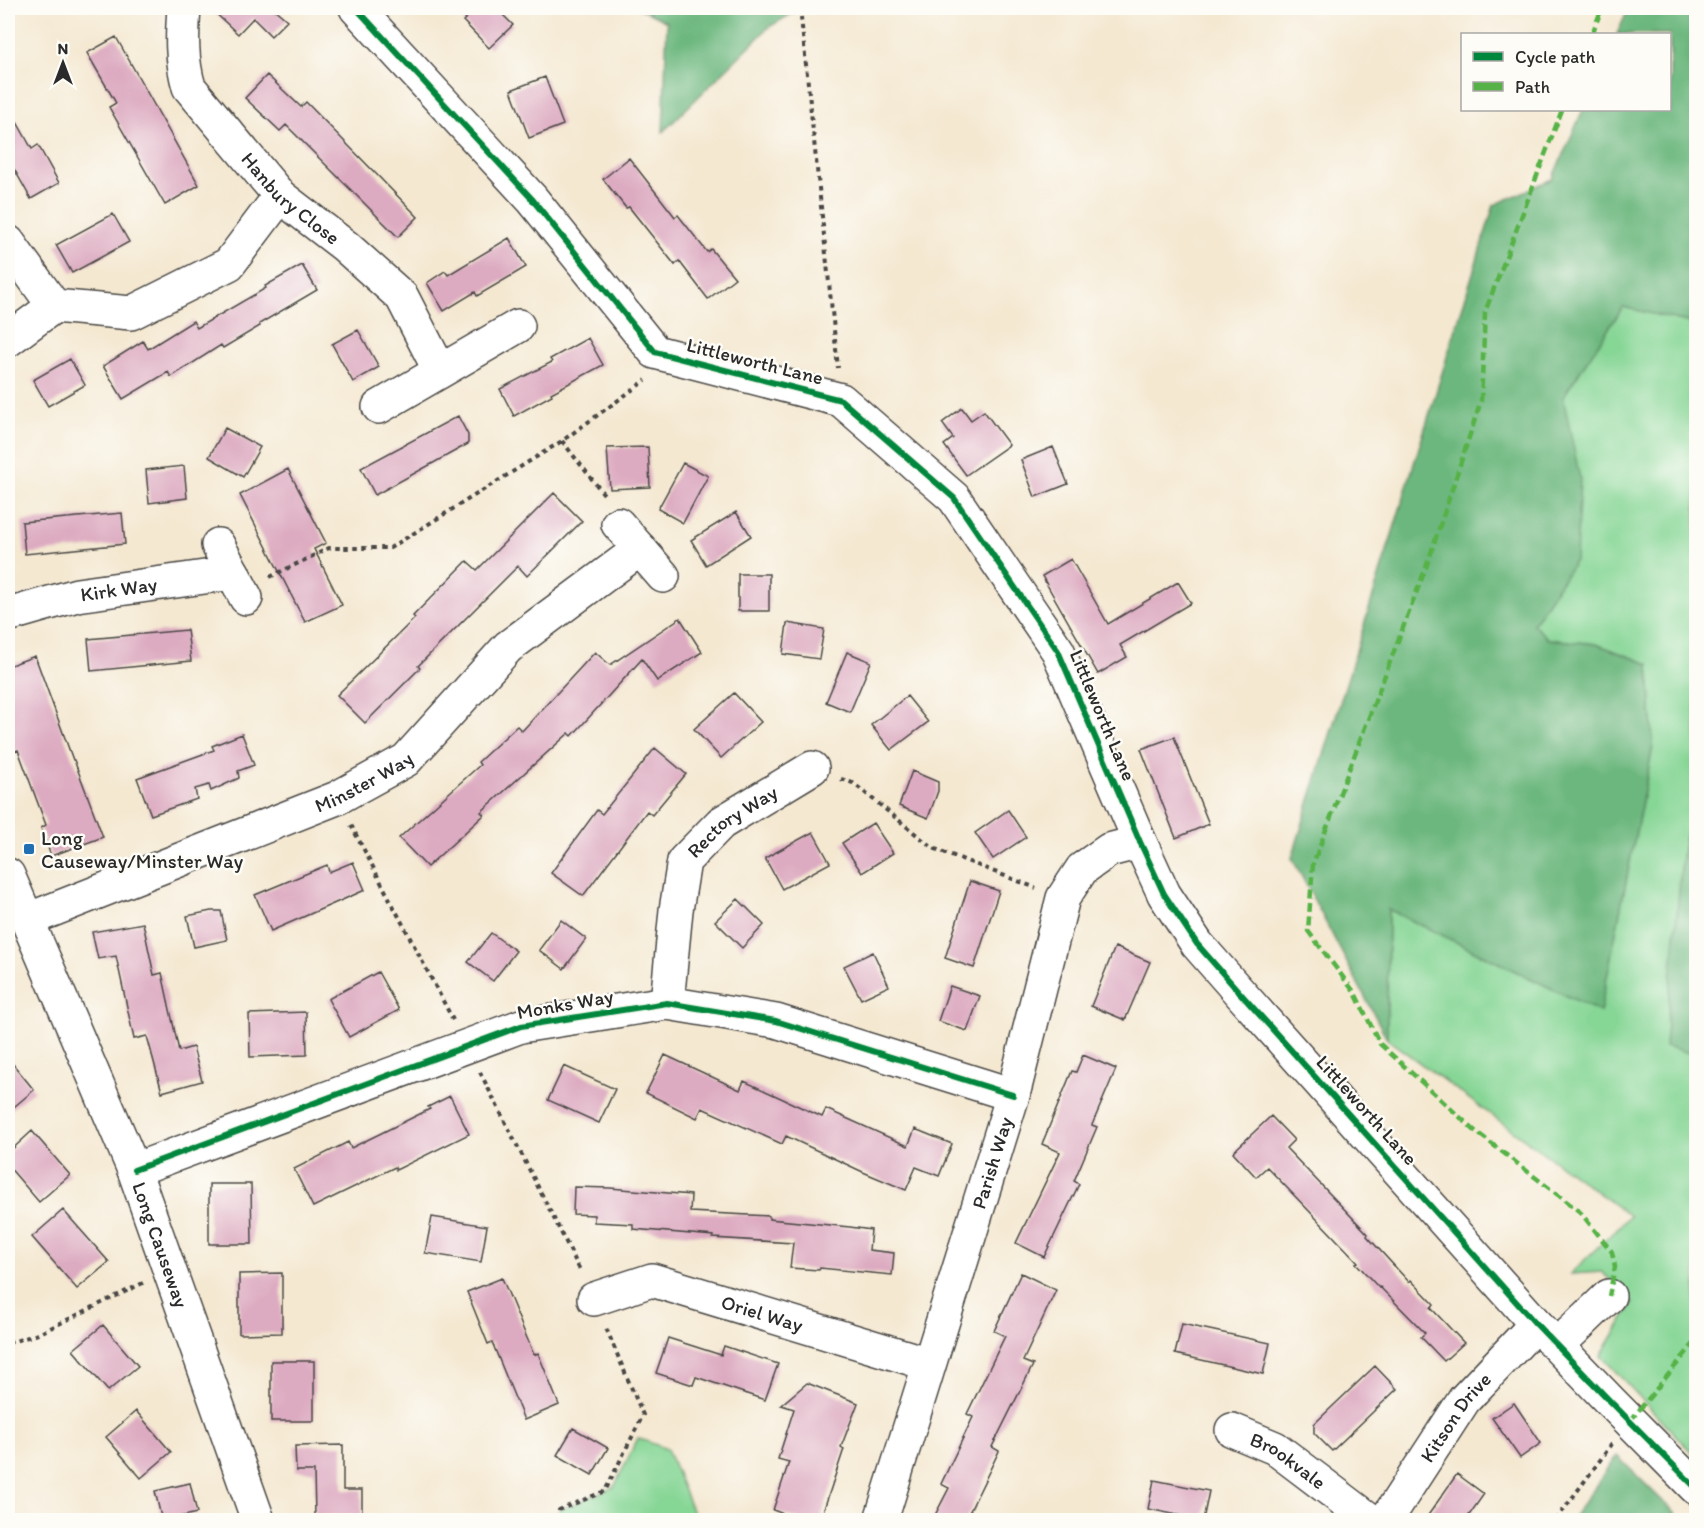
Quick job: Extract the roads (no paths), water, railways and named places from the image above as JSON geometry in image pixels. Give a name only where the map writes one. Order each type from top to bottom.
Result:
[{"type":"street","name":"Hanbury Close","points":[[184,8],[182,43],[184,70],[189,87],[280,196],[345,246],[402,297],[440,371]]},
{"type":"street","name":"Littleworth Lane","points":[[356,8],[532,199],[655,352],[841,400],[954,498],[1058,651],[1164,894],[1197,944],[1547,1334],[1696,1488]]},
{"type":"street","points":[[8,340],[54,306],[131,313],[229,264],[280,196]]},
{"type":"street","points":[[8,242],[54,306]]},
{"type":"street","points":[[379,407],[518,326]]},
{"type":"street","points":[[618,524],[663,576]]},
{"type":"street","name":"Minster Way","points":[[27,920],[337,798],[406,760],[508,647],[640,549]]},
{"type":"street","name":"Kirk Way","points":[[8,615],[76,595],[235,577]]},
{"type":"street","name":"Rectory Way","points":[[667,1003],[676,910],[684,861],[721,823],[812,768]]},
{"type":"street","name":"Parish Way","points":[[881,1521],[1013,1095],[1063,898],[1082,869],[1109,850],[1140,842]]},
{"type":"street","name":"Long Causeway","points":[[8,875],[134,1170],[258,1521]]},
{"type":"street","name":"Monks Way","points":[[134,1170],[521,1026],[667,1003],[776,1021],[1013,1095]]},
{"type":"street","name":"Oriel Way","points":[[594,1299],[652,1280],[929,1364]]},
{"type":"street","name":"Kitson Drive","points":[[1386,1521],[1464,1400],[1547,1334],[1609,1296]]},
{"type":"street","name":"Brookvale","points":[[1232,1430],[1275,1448],[1370,1521]]},
{"type":"place","name":"Long Causeway/Minster Way","points":[[29,849]]}]
